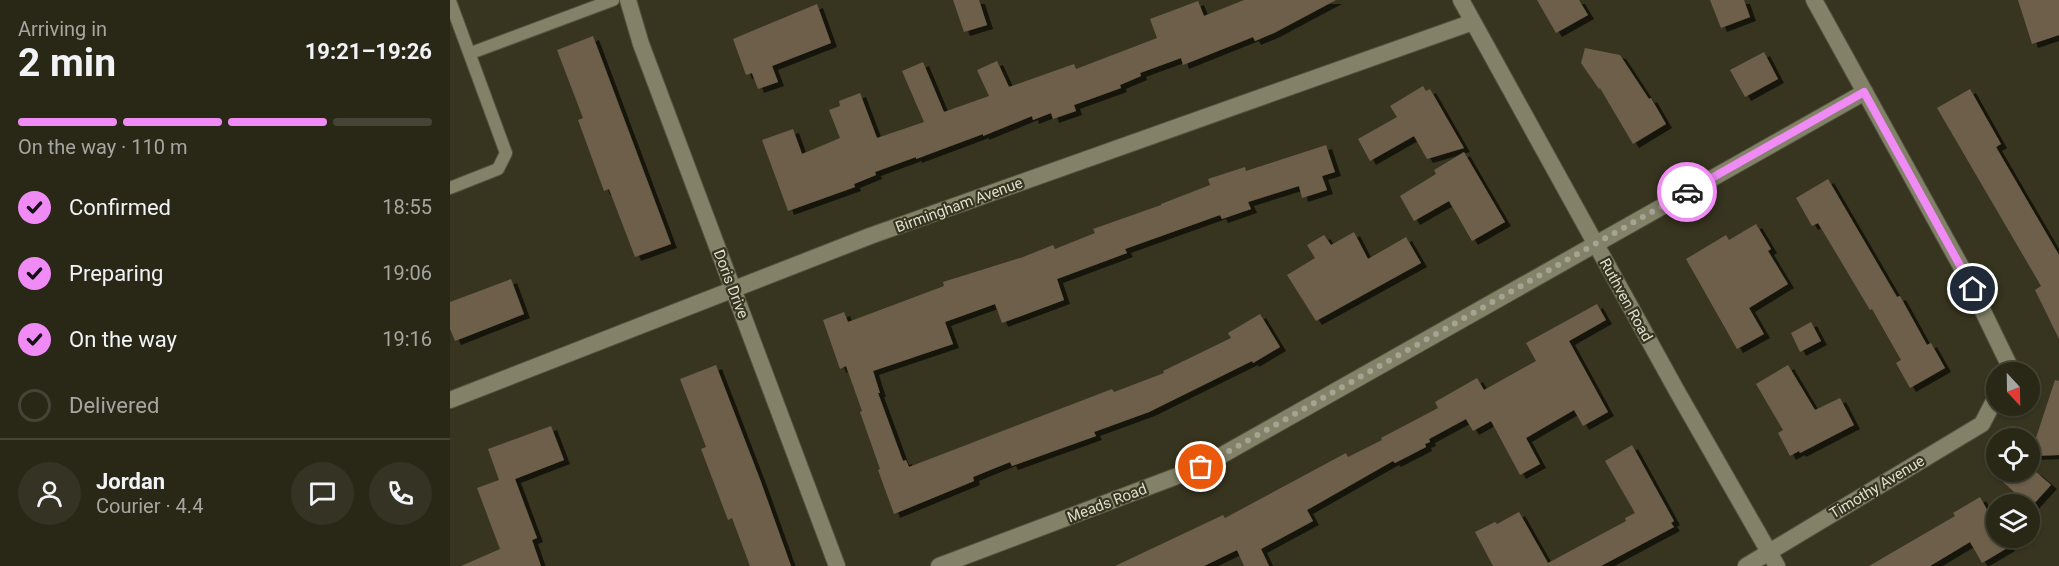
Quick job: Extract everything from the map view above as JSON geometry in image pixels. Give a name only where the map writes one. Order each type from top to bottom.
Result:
[{"type":"street","name":"Doris Drive","points":[[628,0],[641,44],[837,566]]},
{"type":"street","name":"Ruthven Road","points":[[1461,0],[1595,244],[1773,559]]},
{"type":"street","points":[[1814,0],[1963,270],[2006,362]]},
{"type":"street","name":"Birmingham Avenue","points":[[450,400],[870,236],[1473,22]]},
{"type":"street","name":"Meads Road","points":[[939,566],[1201,467],[1864,92]]},
{"type":"street","name":"Timothy Avenue","points":[[1746,566],[1773,559],[1982,424],[1986,416]]},
{"type":"lane","points":[[471,53],[613,0]]},
{"type":"lane","points":[[450,1],[506,153],[498,169],[450,188]]},
{"type":"building","points":[[953,0],[979,0],[987,25],[964,32]]},
{"type":"building","points":[[1244,0],[1336,0],[1255,41],[1253,37],[1183,65],[1181,58],[1140,73],[1141,76],[1120,85],[1121,88],[1074,105],[1076,111],[1053,119],[1051,113],[1033,120],[1032,116],[983,136],[983,134],[875,172],[876,175],[854,184],[855,187],[788,211],[762,140],[793,129],[802,154],[840,138],[829,110],[840,106],[839,101],[860,93],[877,138],[924,122],[902,71],[923,62],[944,112],[989,96],[977,70],[997,61],[1009,87],[1074,64],[1076,69],[1157,38],[1150,19],[1198,1],[1204,16]]},
{"type":"building","points":[[1537,0],[1579,0],[1588,15],[1556,33]]},
{"type":"building","points":[[1710,0],[1744,0],[1750,17],[1721,28]]},
{"type":"building","points":[[2018,0],[2059,0],[2059,35],[2032,44]]},
{"type":"building","points":[[817,4],[831,43],[772,66],[778,82],[758,89],[752,73],[746,75],[733,39]]},
{"type":"building","points":[[593,36],[671,244],[635,257],[609,189],[604,191],[578,120],[583,118],[557,50]]},
{"type":"building","points":[[1585,48],[1620,55],[1649,99],[1651,98],[1666,124],[1633,144],[1600,88],[1581,63]]},
{"type":"building","points":[[1764,52],[1778,79],[1745,97],[1730,70]]},
{"type":"building","points":[[1423,86],[1426,91],[1430,89],[1464,148],[1427,159],[1414,136],[1370,161],[1358,139],[1397,117],[1390,106]]},
{"type":"building","points":[[1970,89],[2001,144],[1996,147],[2059,255],[2059,339],[2035,290],[2041,286],[1937,108]]},
{"type":"building","points":[[1326,145],[1335,172],[1322,176],[1327,190],[1302,198],[1299,186],[1248,202],[1251,209],[1222,219],[1220,215],[1125,249],[1127,253],[1057,279],[1064,300],[1002,323],[995,304],[945,322],[953,344],[873,371],[880,393],[878,393],[903,461],[906,460],[909,467],[1112,389],[1114,392],[1164,373],[1163,371],[1231,338],[1228,333],[1260,314],[1280,347],[1253,363],[1252,361],[1149,412],[1094,432],[1096,436],[1012,466],[1010,462],[973,477],[974,481],[894,514],[846,366],[840,369],[823,320],[844,312],[848,322],[944,286],[943,282],[1023,257],[1053,245],[1055,249],[1095,233],[1093,229],[1210,185],[1208,179],[1245,167],[1246,171]]},
{"type":"building","points":[[1464,152],[1505,222],[1472,241],[1449,201],[1414,221],[1400,196],[1436,174],[1434,170]]},
{"type":"building","points":[[1828,179],[1897,297],[1900,296],[1927,345],[1931,343],[1945,368],[1910,388],[1896,363],[1901,360],[1872,309],[1870,310],[1818,223],[1812,226],[1796,198]]},
{"type":"building","points":[[1756,224],[1771,249],[1768,251],[1788,284],[1749,308],[1764,334],[1737,349],[1686,259],[1726,235],[1729,240]]},
{"type":"building","points":[[1354,232],[1368,259],[1406,237],[1421,263],[1316,321],[1287,275],[1315,258],[1307,245],[1324,235],[1331,245]]},
{"type":"building","points":[[511,279],[524,314],[455,341],[450,329],[450,302]]},
{"type":"building","points":[[1597,304],[1606,320],[1569,341],[1608,412],[1583,426],[1574,410],[1526,438],[1540,464],[1520,475],[1491,421],[1473,431],[1466,419],[1429,439],[1430,442],[1425,444],[1426,447],[1395,463],[1393,461],[1307,510],[1313,521],[1261,549],[1269,566],[1244,566],[1237,550],[1204,566],[1115,566],[1223,515],[1225,518],[1346,453],[1348,457],[1382,440],[1381,438],[1438,408],[1435,402],[1477,378],[1484,390],[1536,361],[1526,343]]},
{"type":"building","points":[[1811,322],[1821,341],[1800,352],[1791,333]]},
{"type":"building","points":[[716,365],[791,566],[750,566],[732,518],[728,520],[701,449],[706,447],[680,379]]},
{"type":"building","points":[[1788,365],[1815,410],[1840,398],[1854,425],[1790,456],[1778,433],[1783,430],[1756,384]]},
{"type":"building","points":[[2055,380],[2059,381],[2059,455],[2040,456],[2039,428]]},
{"type":"building","points":[[551,426],[564,460],[515,479],[537,538],[532,540],[541,566],[461,566],[500,549],[477,488],[499,480],[488,449]]},
{"type":"building","points":[[1632,445],[1674,521],[1671,523],[1674,527],[1601,566],[1493,566],[1475,532],[1495,522],[1497,524],[1519,512],[1548,563],[1626,521],[1625,518],[1635,513],[1605,461]]},
{"type":"building","points":[[2040,475],[2051,485],[2040,497],[2040,494],[2016,494],[2003,482],[2040,482]]},
{"type":"building","points":[[1980,497],[1986,508],[1986,548],[2007,548],[1982,563],[1970,542],[1930,566],[1869,566],[1955,516],[1953,513]]},
{"type":"way so far","points":[[1201,467],[1687,192]]},
{"type":"route","points":[[1687,192],[1864,92],[1973,289]]}]
